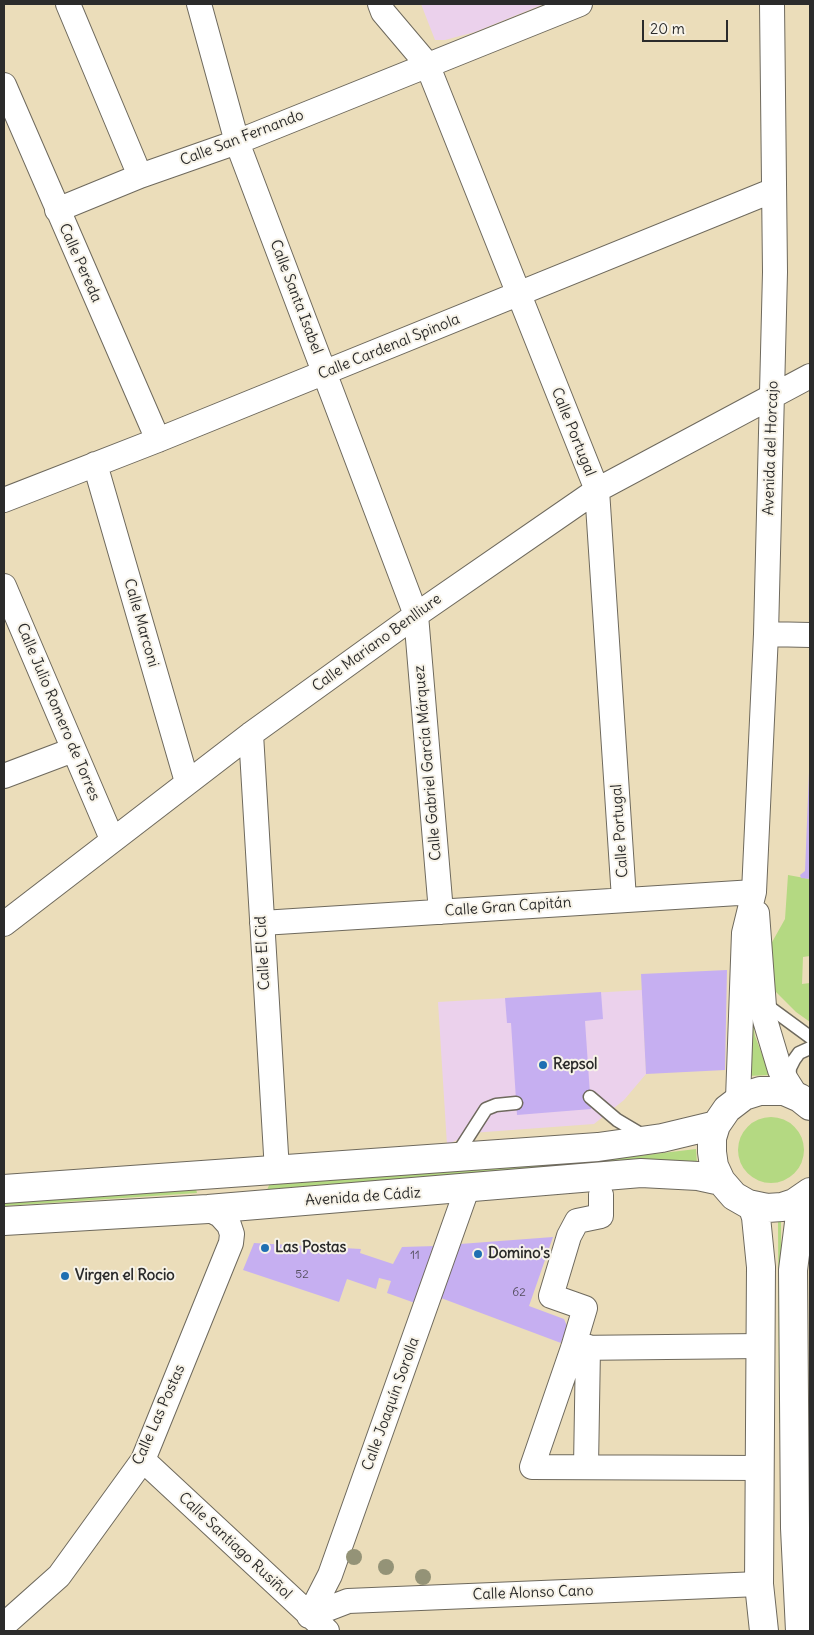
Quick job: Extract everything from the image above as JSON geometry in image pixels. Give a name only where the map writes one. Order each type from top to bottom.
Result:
[{"type":"main road","points":[[799,1096],[784,1091],[766,1090],[738,1099],[726,1109],[716,1125],[712,1152],[714,1166],[721,1181],[734,1196],[752,1205],[767,1208],[782,1207],[809,1194]]},
{"type":"main road","points":[[4,1189],[598,1147],[651,1139],[716,1125]]},
{"type":"main road","name":"Avenida de Cádiz","points":[[4,1221],[208,1209],[653,1173],[698,1176],[721,1181]]},
{"type":"main road","points":[[803,1625],[795,1528],[803,1485],[794,1270],[799,1222],[809,1194]]},
{"type":"main road","points":[[752,1205],[758,1233],[761,1267],[759,1584],[764,1631]]},
{"type":"street","points":[[68,4],[140,176]]},
{"type":"street","name":"Calle Santa Isabel","points":[[199,4],[237,142],[416,614]]},
{"type":"street","name":"Calle Portugal","points":[[380,4],[383,12],[427,64],[597,490],[624,899]]},
{"type":"street","name":"Calle San Fernando","points":[[57,210],[140,176],[237,142],[580,4]]},
{"type":"street","name":"Avenida del Horcajo","points":[[772,4],[774,190],[772,395],[766,634],[754,892],[760,935],[765,1020],[770,1044],[780,1070],[799,1096]]},
{"type":"street","name":"Calle Pereda","points":[[4,85],[158,440]]},
{"type":"street","name":"Calle Cardenal Spinola","points":[[6,492],[95,464],[158,440],[774,190]]},
{"type":"street","name":"Calle Mariano Benlliure","points":[[4,924],[112,838],[251,734],[416,614],[597,490],[810,376]]},
{"type":"street","name":"Calle Marconi","points":[[95,464],[188,782]]},
{"type":"street","name":"Calle Julio Romero de Torres","points":[[4,586],[112,838]]},
{"type":"street","name":"Calle Gabriel García Márquez","points":[[416,614],[441,912]]},
{"type":"street","points":[[766,634],[810,635]]},
{"type":"street","name":"Calle El Cid","points":[[251,734],[277,1171]]},
{"type":"street","points":[[4,776],[73,750]]},
{"type":"street","name":"Avenida del Horcajo","points":[[738,1099],[744,933],[754,892]]},
{"type":"street","name":"Calle Gran Capitán","points":[[262,923],[754,892]]},
{"type":"street","name":"Calle Joaquín Sorolla","points":[[309,1616],[330,1575],[467,1188]]},
{"type":"street","points":[[586,1467],[581,1348],[585,1308],[551,1296],[569,1236],[577,1220],[601,1216],[601,1195]]},
{"type":"street","name":"Calle Las Postas","points":[[6,1626],[59,1576],[143,1460],[232,1242],[231,1229],[225,1219],[208,1209]]},
{"type":"street","points":[[581,1348],[761,1346]]},
{"type":"street","points":[[581,1348],[532,1467],[759,1468]]},
{"type":"street","name":"Calle Santiago Rusiñol","points":[[143,1460],[327,1631]]},
{"type":"street","points":[[795,1528],[810,1555]]},
{"type":"street","name":"Calle Alonso Cano","points":[[309,1616],[348,1600],[759,1584]]},
{"type":"lane","points":[[765,1004],[810,1037]]},
{"type":"lane","points":[[799,1096],[792,1063],[799,1053],[810,1048]]},
{"type":"lane","points":[[590,1097],[616,1120],[651,1139]]},
{"type":"lane","points":[[446,1158],[461,1148],[486,1110],[496,1105],[516,1103]]},
{"type":"shaded area","points":[[421,4],[544,4],[475,32],[445,40],[435,40]]},
{"type":"shaded area","name":"Repsol","points":[[642,990],[646,1074],[624,1100],[594,1124],[471,1133],[447,1145],[438,1002]]},
{"type":"green space","points":[[788,875],[810,879],[810,956],[803,957],[802,984],[810,983],[810,1022],[796,1012],[773,989],[771,944],[785,919]]},
{"type":"green space","points":[[753,1023],[755,1036],[770,1075],[748,1076]]},
{"type":"green space","points":[[771,1117],[784,1120],[794,1127],[801,1137],[804,1150],[801,1163],[794,1173],[784,1180],[771,1183],[758,1180],[748,1173],[741,1163],[738,1150],[741,1137],[748,1127],[758,1120]]},
{"type":"green space","points":[[696,1149],[697,1164],[605,1162],[604,1160]]},
{"type":"green space","points":[[593,1161],[593,1163],[510,1172],[267,1190],[270,1183]]},
{"type":"green space","points":[[196,1189],[197,1193],[4,1206],[4,1202]]},
{"type":"green space","points":[[778,1222],[781,1222],[782,1423],[779,1423]]},
{"type":"building","points":[[809,772],[810,879],[801,878],[800,875],[805,871]]},
{"type":"building","points":[[727,970],[725,1070],[646,1074],[641,974]]},
{"type":"building","points":[[601,992],[603,1019],[585,1021],[591,1109],[517,1115],[511,1023],[507,1023],[505,998]]},
{"type":"building","points":[[553,1237],[529,1306],[564,1319],[567,1326],[561,1343],[441,1298],[460,1244]]},
{"type":"building","points":[[254,1243],[361,1249],[360,1253],[393,1264],[402,1247],[436,1246],[415,1303],[387,1293],[391,1281],[379,1278],[376,1289],[347,1279],[339,1302],[243,1270]]},
{"type":"place","name":"Repsol","points":[[543,1065]]},
{"type":"place","name":"Las Postas","points":[[265,1248]]},
{"type":"place","name":"Domino's","points":[[478,1254]]},
{"type":"place","name":"Virgen el Rocio","points":[[65,1276]]}]
